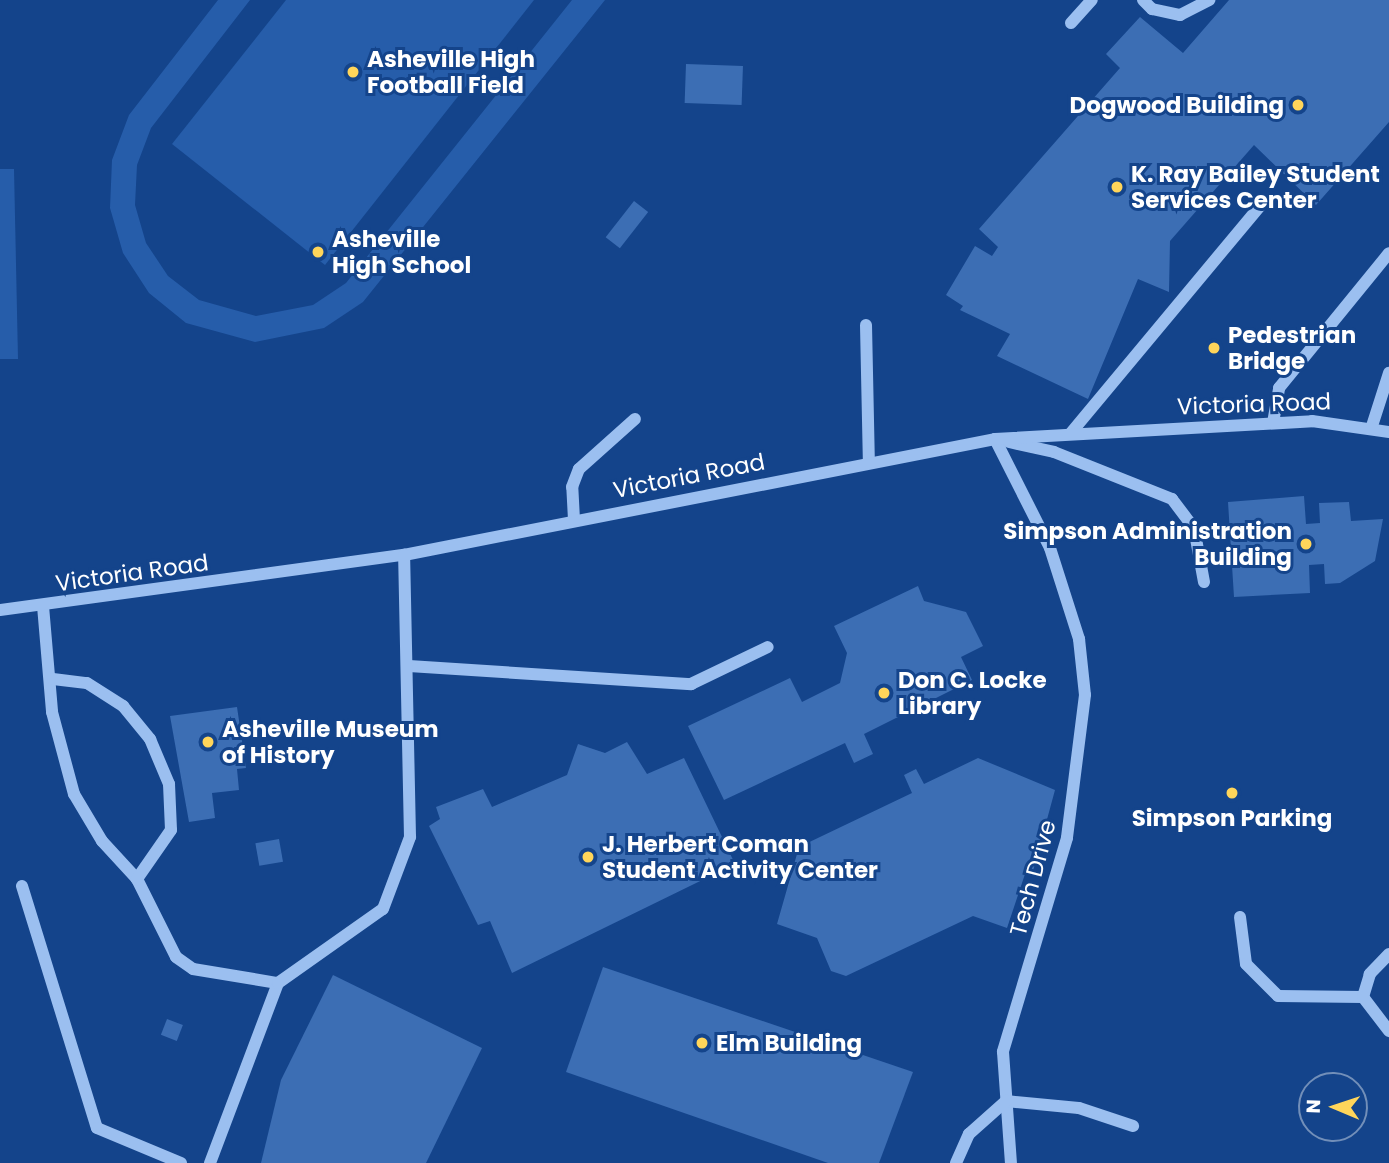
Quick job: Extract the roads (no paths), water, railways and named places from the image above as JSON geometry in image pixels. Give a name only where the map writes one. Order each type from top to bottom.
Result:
[{"type":"street","points":[[1071,23],[1091,0]]},
{"type":"street","points":[[1143,0],[1152,9],[1180,15],[1209,0]]},
{"type":"street","points":[[1070,434],[1261,205]]},
{"type":"street","points":[[1273,423],[1279,388],[1389,253]]},
{"type":"street","points":[[866,325],[869,463]]},
{"type":"street","points":[[1373,426],[1389,373]]},
{"type":"street","points":[[574,520],[572,487],[579,469],[635,419]]},
{"type":"street","name":"Victoria Road","points":[[0,610],[404,555],[995,439],[1273,423],[1373,426],[1389,432]]},
{"type":"street","points":[[995,439],[1054,452],[1172,499],[1194,528],[1204,582]]},
{"type":"street","name":"Tech Drive","points":[[995,439],[1050,548],[1083,662],[1077,793],[1003,1052],[1012,1163]]},
{"type":"street","points":[[210,1163],[278,983],[383,909],[410,837],[409,666],[404,555]]},
{"type":"street","points":[[43,606],[53,679],[52,712],[74,794],[102,841],[137,879],[176,957],[193,969],[278,983]]},
{"type":"street","points":[[409,666],[691,684],[768,647]]},
{"type":"street","points":[[53,679],[87,683],[123,706],[150,739],[169,784],[171,830],[137,879]]},
{"type":"street","points":[[22,886],[97,1128],[181,1163]]},
{"type":"street","points":[[1240,916],[1246,964],[1278,996],[1363,997]]},
{"type":"street","points":[[1389,954],[1364,983],[1363,997],[1389,1031]]},
{"type":"street","points":[[956,1163],[970,1134],[1006,1101],[1079,1108],[1133,1126]]},
{"type":"place","name":"Asheville High Football Field","points":[[353,72]]},
{"type":"place","name":"Dogwood Building","points":[[1298,105]]},
{"type":"place","name":"K. Ray Bailey Student Services Center","points":[[1117,187]]},
{"type":"place","name":"Asheville High School","points":[[318,252]]},
{"type":"place","name":"Pedestrian Bridge","points":[[1214,348]]},
{"type":"place","name":"Simpson Administration Building","points":[[1306,544]]},
{"type":"place","name":"Don C. Locke Library","points":[[884,693]]},
{"type":"place","name":"Asheville Museum of History","points":[[208,742]]},
{"type":"place","name":"Simpson Parking","points":[[1232,793]]},
{"type":"place","name":"J. Herbert Coman Student Activity Center","points":[[588,857]]},
{"type":"place","name":"Elm Building","points":[[702,1043]]}]
